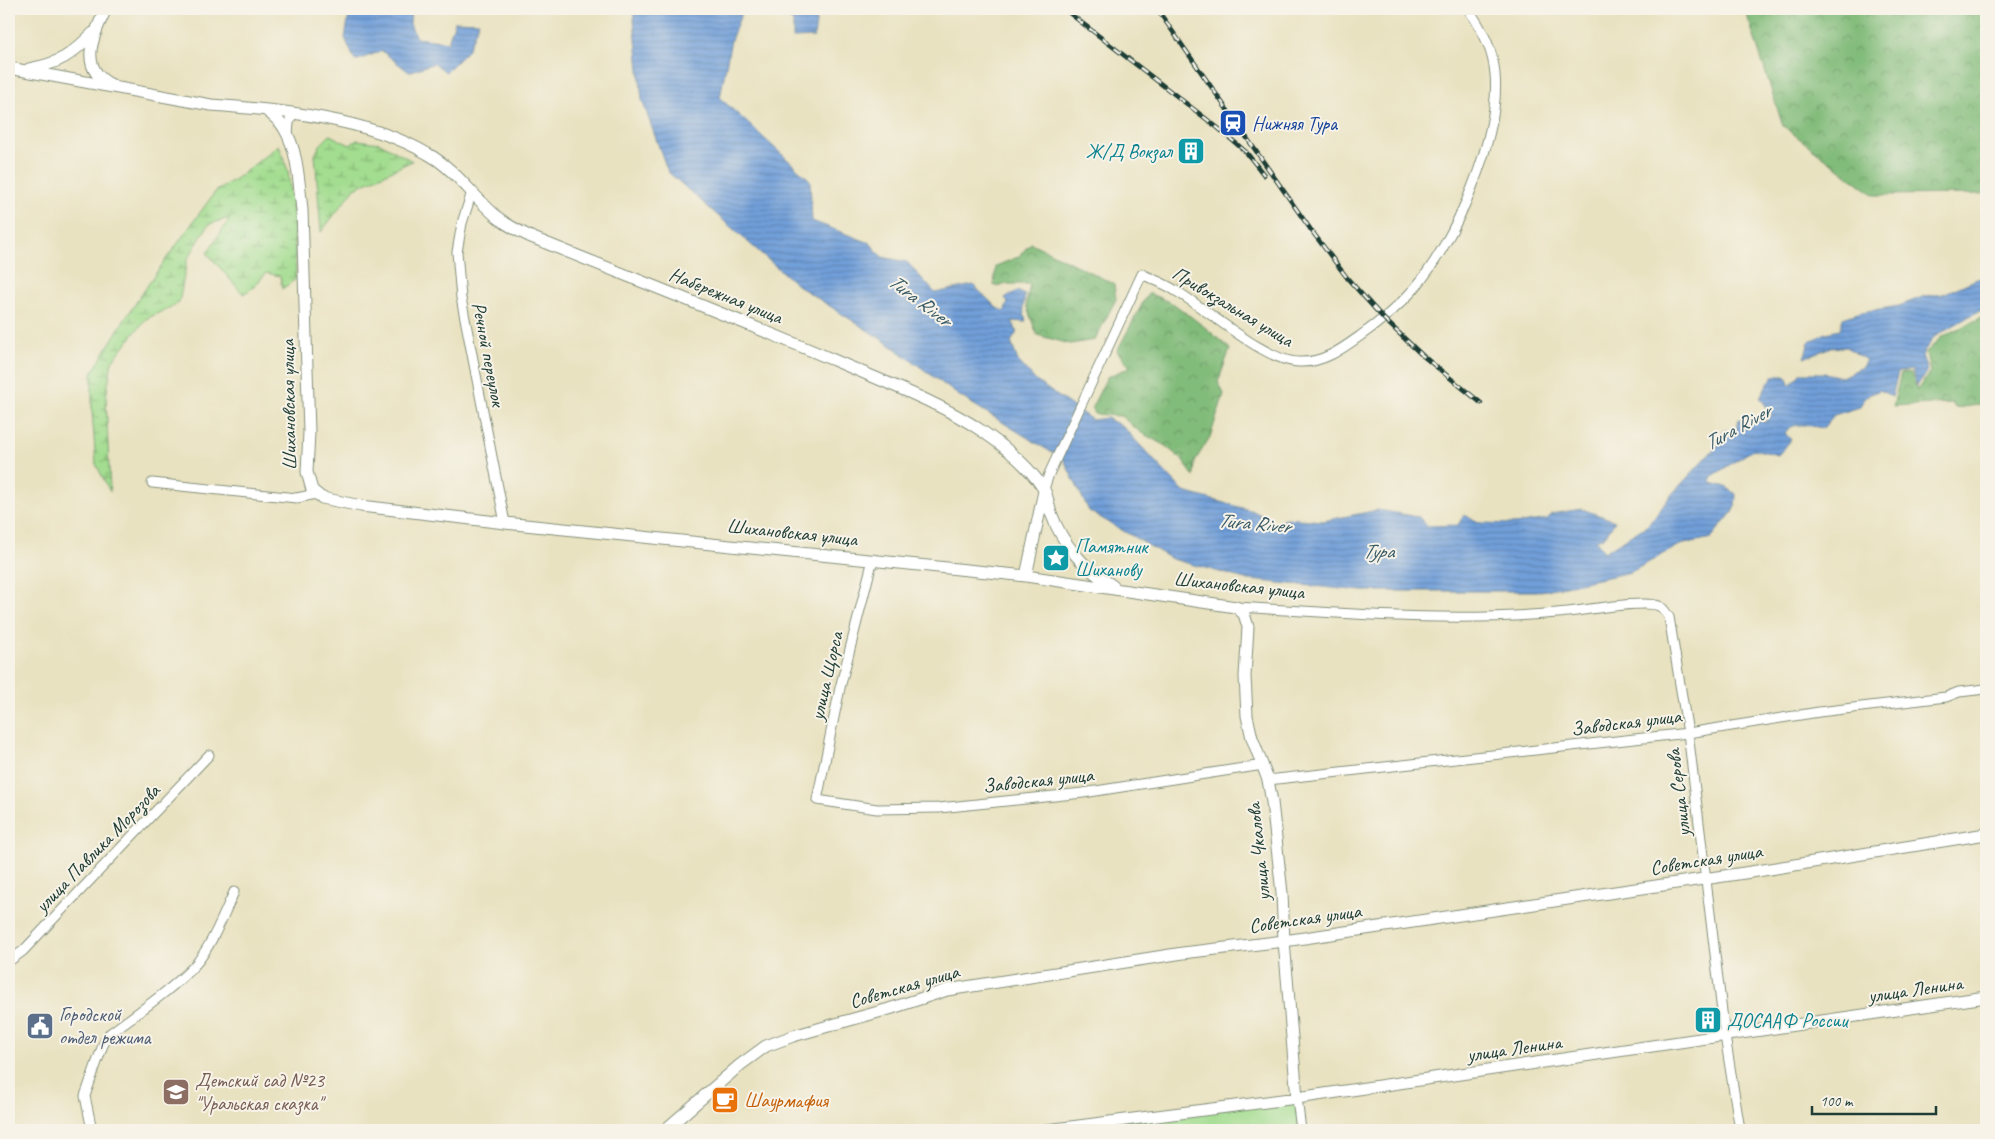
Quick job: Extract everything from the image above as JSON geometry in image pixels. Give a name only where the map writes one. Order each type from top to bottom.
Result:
[{"type":"main road","points":[[106,9],[94,32],[90,46],[90,58],[100,77],[121,89]]},
{"type":"main road","points":[[22,70],[50,65],[65,58],[94,32]]},
{"type":"main road","name":"Набережная улица","points":[[9,68],[210,105],[292,114],[355,124],[398,140],[428,154],[449,169],[502,220],[530,237],[779,337],[889,384],[956,416],[982,431],[1027,469],[1044,489],[1051,514],[1064,540],[1078,558],[1092,572],[1118,590]]},
{"type":"main road","name":"Шихановская улица","points":[[267,111],[279,121],[288,136],[295,160],[302,210],[309,432],[308,472],[310,486],[322,498],[347,504],[505,522],[1026,576],[1236,607]]},
{"type":"main road","points":[[1026,576],[1044,489]]},
{"type":"main road","name":"улица Чкалова","points":[[1236,607],[1244,614],[1248,627],[1245,676],[1246,704],[1252,738],[1268,780],[1272,802],[1282,893],[1284,941],[1297,1098]]},
{"type":"main road","name":"Советская улица","points":[[665,1130],[740,1065],[766,1046],[793,1036],[889,1009],[947,990],[1183,953],[1284,941],[1706,878],[1986,834]]},
{"type":"main road","name":"улица Ленина","points":[[1047,1130],[1297,1098],[1986,997]]},
{"type":"street","name":"Привокзальная улица","points":[[1044,489],[1084,397],[1142,274],[1177,291],[1263,349],[1289,361],[1300,362],[1317,360],[1337,353],[1384,319],[1415,288],[1443,245],[1468,196],[1488,140],[1496,97],[1492,53],[1486,38],[1468,9]]},
{"type":"street","points":[[288,136],[292,114]]},
{"type":"street","name":"Речной переулок","points":[[472,192],[462,223],[457,252],[461,298],[505,522]]},
{"type":"street","points":[[152,483],[298,498],[316,494]]},
{"type":"street","name":"улица Щорса","points":[[816,800],[840,688],[873,560]]},
{"type":"street","name":"Шихановская улица","points":[[1236,607],[1339,614],[1486,618],[1589,611],[1638,603],[1659,605]]},
{"type":"street","name":"улица Серова","points":[[1659,605],[1669,616],[1688,733],[1725,1036],[1740,1130]]},
{"type":"street","name":"Заводская улица","points":[[1268,780],[1688,733],[1819,712],[1946,697],[1959,692],[1986,689]]},
{"type":"street","name":"улица Павлика Морозова","points":[[9,961],[23,951],[209,755]]},
{"type":"street","name":"Заводская улица","points":[[816,800],[876,809],[939,808],[1083,793],[1263,765]]},
{"type":"street","points":[[92,1130],[85,1096],[103,1045],[109,1034],[195,965],[234,892]]},
{"type":"street","name":"улица Чкалова","points":[[1297,1098],[1301,1130]]},
{"type":"green space","points":[[1745,9],[1986,9],[1986,194],[1874,195],[1783,126]]},
{"type":"green space","points":[[330,135],[350,145],[357,140],[380,143],[412,161],[355,188],[321,232],[315,155],[320,145]]},
{"type":"green space","points":[[279,145],[288,171],[294,220],[296,279],[282,289],[280,276],[266,273],[253,288],[243,294],[207,253],[230,218],[209,224],[187,260],[179,303],[146,319],[112,361],[106,397],[110,492],[96,464],[92,411],[92,373],[119,328],[156,273],[215,192],[241,175]]},
{"type":"green space","points":[[1031,243],[1114,284],[1116,299],[1095,340],[1070,344],[1037,335],[1026,305],[1030,284],[994,286],[996,266],[1018,257]]},
{"type":"green space","points":[[1148,293],[1174,304],[1230,349],[1218,382],[1224,394],[1210,437],[1195,461],[1194,477],[1183,460],[1164,445],[1140,432],[1121,416],[1094,414],[1092,407],[1107,377],[1130,367],[1117,351]]},
{"type":"green space","points":[[1986,315],[1986,404],[1955,408],[1952,403],[1893,406],[1901,373],[1911,373],[1917,390],[1930,372],[1926,353],[1940,338]]},
{"type":"green space","points":[[1297,1098],[1301,1130],[1056,1130]]},
{"type":"water","points":[[350,9],[411,9],[410,24],[416,38],[448,42],[455,21],[479,22],[468,50],[446,72],[434,63],[409,72],[382,51],[355,61],[345,38]]},
{"type":"water","points":[[633,9],[743,9],[731,40],[720,98],[810,180],[812,221],[870,243],[882,257],[907,262],[935,293],[973,285],[997,308],[1004,312],[1008,303],[1005,298],[1017,291],[1025,295],[1023,308],[1026,322],[1012,321],[1017,332],[1011,342],[1018,361],[1036,381],[1092,420],[1107,418],[1123,427],[1184,492],[1253,511],[1267,518],[1275,525],[1286,518],[1323,521],[1378,510],[1419,517],[1427,526],[1458,525],[1464,515],[1481,523],[1515,524],[1548,519],[1551,514],[1582,509],[1615,521],[1605,536],[1596,540],[1604,552],[1648,525],[1671,495],[1720,443],[1724,430],[1735,431],[1739,419],[1765,422],[1772,415],[1760,397],[1773,376],[1786,376],[1790,385],[1801,373],[1824,373],[1842,377],[1862,367],[1866,360],[1846,347],[1829,348],[1804,358],[1809,342],[1826,333],[1840,330],[1843,318],[1861,312],[1899,306],[1925,296],[1943,294],[1977,279],[1986,278],[1986,309],[1975,313],[1934,337],[1922,355],[1927,371],[1917,386],[1912,370],[1898,372],[1892,397],[1880,390],[1866,396],[1860,407],[1834,415],[1823,428],[1807,425],[1792,426],[1785,433],[1791,440],[1778,455],[1754,449],[1711,477],[1711,483],[1726,487],[1736,494],[1735,509],[1711,538],[1680,545],[1631,572],[1541,591],[1363,591],[1249,580],[1172,559],[1089,511],[1064,460],[958,395],[895,348],[797,285],[668,172],[642,100]]},
{"type":"water","points":[[778,9],[818,9],[814,37],[793,38],[793,22]]},
{"type":"railway","points":[[1064,9],[1218,128],[1246,152],[1264,175]]},
{"type":"railway","points":[[1157,9],[1311,230],[1348,279],[1384,319],[1423,356],[1481,403]]},
{"type":"place","name":"Нижняя Тура","points":[[1233,123]]},
{"type":"place","name":"Ж/Д Вокзал","points":[[1191,151]]},
{"type":"place","name":"Памятник Шиханову","points":[[1056,558]]},
{"type":"place","name":"ДОСААФ России","points":[[1708,1020]]},
{"type":"place","name":"Городской отдел режима","points":[[40,1026]]},
{"type":"place","name":"Детский сад №23 \"Уральская сказка\"","points":[[176,1092]]},
{"type":"place","name":"Шаурмафия","points":[[725,1100]]},
{"type":"water label","name":"Tura River","points":[[920,300]]},
{"type":"water label","name":"Tura River","points":[[1737,427]]},
{"type":"water label","name":"Tura River","points":[[1254,523]]},
{"type":"water label","name":"Тура","points":[[1378,551]]}]
